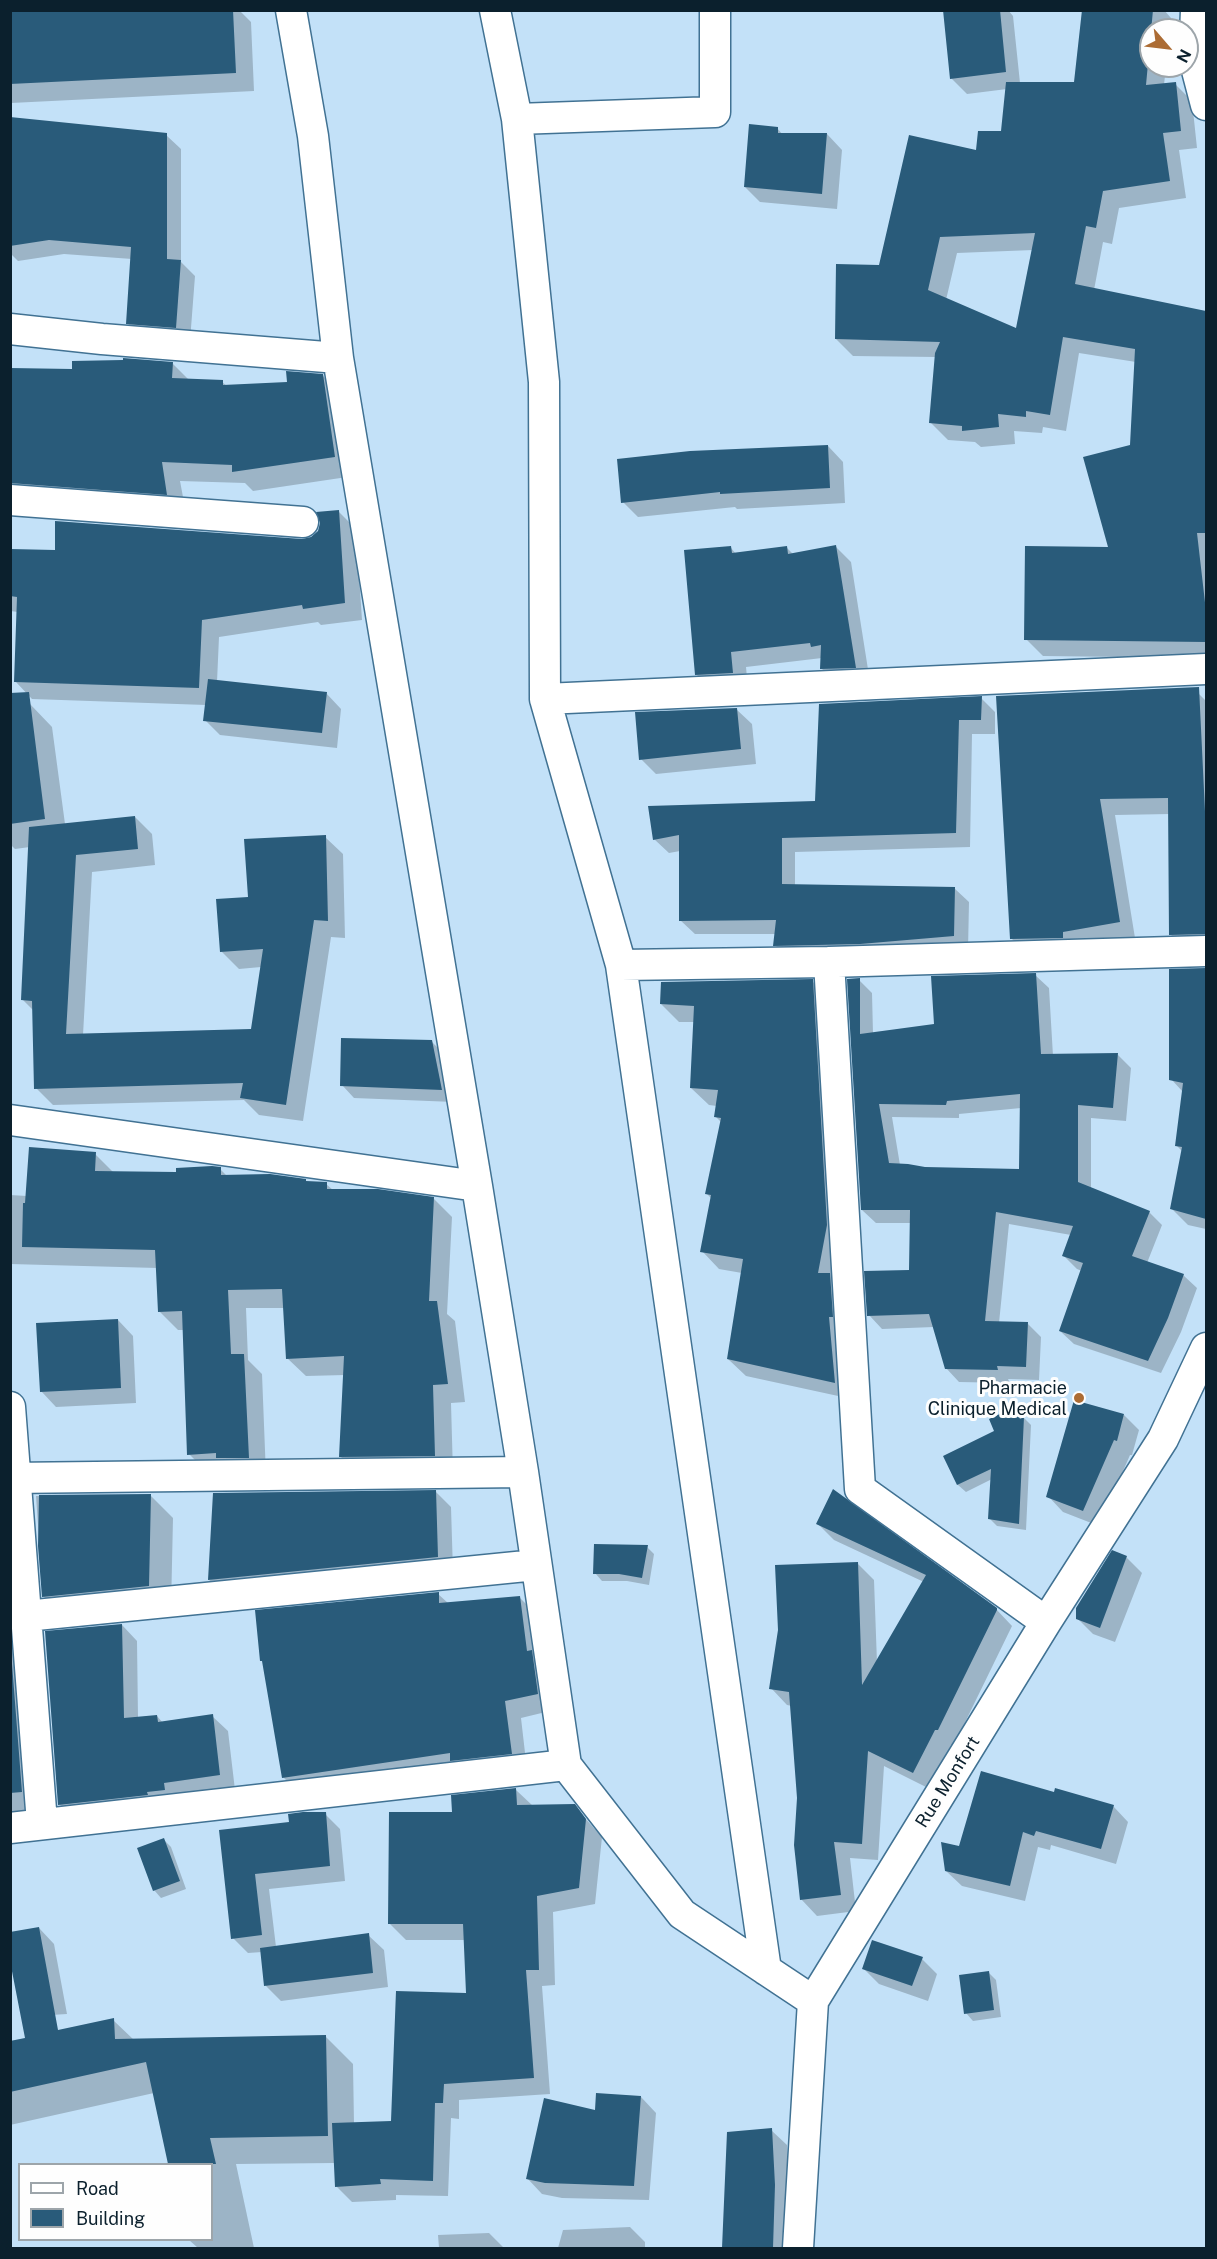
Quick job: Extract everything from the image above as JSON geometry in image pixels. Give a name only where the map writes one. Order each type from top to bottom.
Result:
[{"type":"street","points":[[291,10],[313,136],[338,358],[477,1186],[523,1472],[566,1764],[682,1914],[813,2001]]},
{"type":"street","points":[[495,10],[517,119],[544,382],[545,699],[621,965],[766,1970]]},
{"type":"street","points":[[517,119],[715,112],[715,10]]},
{"type":"street","points":[[1196,10],[1194,59],[1206,105]]},
{"type":"street","points":[[10,328],[102,339],[338,358]]},
{"type":"street","points":[[10,500],[303,522]]},
{"type":"street","points":[[545,699],[1206,669]]},
{"type":"street","points":[[621,965],[829,962],[1206,951]]},
{"type":"street","points":[[829,962],[860,1489],[1046,1622]]},
{"type":"street","points":[[10,1120],[477,1186]]},
{"type":"street","name":"Rue Monfort","points":[[798,2248],[813,2001],[1046,1622],[1162,1439],[1206,1348]]},
{"type":"street","points":[[10,1407],[13,1478],[26,1616],[20,1664],[42,1823]]},
{"type":"street","points":[[13,1478],[523,1472]]},
{"type":"street","points":[[26,1616],[536,1565]]},
{"type":"street","points":[[10,1828],[566,1764]]},
{"type":"building","points":[[10,10],[233,10],[236,73],[10,84]]},
{"type":"building","points":[[943,10],[1000,10],[1006,72],[950,79]]},
{"type":"building","points":[[1082,10],[1153,10],[1152,18],[1139,18],[1139,78],[1147,78],[1146,85],[1176,82],[1181,131],[1163,133],[1170,181],[1103,191],[1096,228],[1086,226],[1075,284],[1206,311],[1206,533],[1197,533],[1206,611],[1206,642],[1024,640],[1025,546],[1108,547],[1083,457],[1130,445],[1135,349],[1063,337],[1050,415],[1026,411],[1026,417],[998,414],[999,427],[962,431],[962,426],[929,423],[935,353],[940,342],[835,339],[836,264],[879,265],[909,135],[976,150],[978,131],[1001,131],[1006,82],[1074,82]],"holes":[[[1035,233],[1016,328],[928,290],[940,237]]]},
{"type":"building","points":[[10,117],[167,133],[167,259],[181,260],[176,328],[126,324],[131,247],[49,240],[10,246]]},
{"type":"building","points":[[749,124],[778,127],[778,133],[827,133],[822,194],[744,187]]},
{"type":"building","points":[[123,358],[173,362],[172,378],[223,380],[223,385],[287,382],[286,371],[323,374],[335,457],[232,472],[232,465],[162,462],[167,495],[10,483],[10,368],[72,369],[72,361],[123,360]]},
{"type":"building","points":[[828,445],[830,488],[720,494],[720,492],[621,503],[617,459],[690,451]]},
{"type":"building","points":[[339,510],[345,603],[303,609],[302,605],[202,620],[199,688],[14,682],[17,597],[10,596],[10,549],[55,550],[55,521],[302,539],[311,537],[318,531],[320,523],[316,512]]},
{"type":"building","points":[[836,545],[856,668],[820,669],[821,645],[811,647],[810,643],[731,652],[733,673],[695,675],[684,550],[731,546],[732,553],[787,546],[788,554]]},
{"type":"building","points":[[208,679],[327,692],[322,733],[203,721]]},
{"type":"building","points":[[1199,687],[1206,832],[1206,934],[1169,935],[1168,798],[1100,799],[1120,922],[1063,932],[1063,938],[1010,939],[996,696]]},
{"type":"building","points":[[29,692],[45,819],[10,824],[10,693]]},
{"type":"building","points":[[982,696],[981,720],[959,720],[956,833],[782,838],[782,884],[955,887],[954,936],[860,944],[773,946],[776,920],[679,921],[679,835],[653,840],[648,806],[815,801],[819,704]]},
{"type":"building","points":[[737,708],[741,749],[639,760],[635,712]]},
{"type":"building","points":[[135,816],[138,849],[76,855],[66,1034],[251,1029],[263,949],[220,952],[216,899],[248,897],[244,839],[326,835],[328,921],[314,920],[286,1105],[240,1098],[243,1083],[34,1089],[32,1001],[21,1000],[29,827]]},
{"type":"building","points":[[1206,968],[1206,1219],[1170,1209],[1182,1147],[1175,1146],[1183,1083],[1169,1080],[1169,969]]},
{"type":"building","points":[[1036,973],[1041,1054],[1118,1053],[1113,1108],[1078,1105],[1078,1182],[1150,1211],[1132,1256],[1184,1274],[1168,1318],[1148,1361],[1059,1331],[1083,1263],[1062,1256],[1073,1226],[996,1212],[985,1321],[1028,1322],[1026,1367],[997,1366],[998,1370],[945,1369],[929,1314],[867,1316],[864,1271],[909,1270],[910,1210],[861,1210],[847,979],[860,978],[860,1034],[934,1024],[931,976]],"holes":[[[1020,1094],[1019,1169],[925,1167],[889,1163],[879,1104],[946,1105],[947,1101]]]},
{"type":"building","points":[[813,979],[827,1225],[818,1273],[830,1273],[833,1317],[829,1317],[835,1383],[727,1359],[743,1259],[700,1252],[711,1195],[705,1194],[721,1118],[714,1117],[718,1090],[690,1088],[694,1006],[660,1004],[661,982]]},
{"type":"building","points":[[341,1038],[432,1040],[442,1090],[340,1086]]},
{"type":"building","points":[[29,1147],[96,1152],[95,1171],[176,1172],[176,1168],[212,1166],[221,1167],[221,1175],[270,1174],[306,1179],[306,1181],[327,1182],[327,1189],[378,1189],[434,1197],[429,1301],[437,1301],[448,1384],[433,1385],[435,1456],[339,1457],[344,1356],[286,1359],[282,1289],[228,1290],[231,1354],[244,1354],[249,1458],[216,1458],[216,1453],[187,1455],[182,1311],[158,1312],[155,1250],[22,1247],[23,1203],[25,1203]]},
{"type":"building","points":[[118,1319],[121,1388],[40,1392],[36,1323]]},
{"type":"building","points":[[1074,1400],[1124,1414],[1117,1441],[1114,1440],[1083,1511],[1046,1497]]},
{"type":"building","points":[[1015,1407],[1020,1419],[1024,1417],[1019,1524],[988,1519],[991,1469],[957,1485],[943,1456],[994,1431],[989,1419]]},
{"type":"building","points":[[833,1489],[997,1610],[938,1730],[935,1730],[913,1773],[868,1751],[862,1844],[834,1842],[841,1895],[800,1900],[794,1845],[797,1798],[789,1692],[769,1689],[778,1630],[775,1565],[858,1562],[862,1685],[926,1575],[816,1524]]},
{"type":"building","points":[[436,1490],[438,1557],[208,1580],[213,1493]]},
{"type":"building","points":[[151,1494],[149,1586],[42,1597],[38,1546],[39,1495]]},
{"type":"building","points":[[594,1544],[648,1545],[642,1578],[619,1574],[593,1574]]},
{"type":"building","points":[[1112,1550],[1127,1556],[1100,1628],[1076,1619],[1076,1608]]},
{"type":"building","points":[[439,1592],[439,1603],[520,1596],[527,1651],[532,1650],[538,1694],[505,1701],[512,1754],[450,1761],[450,1753],[282,1778],[262,1661],[260,1661],[255,1610]]},
{"type":"building","points":[[122,1624],[124,1718],[157,1715],[158,1722],[213,1714],[220,1775],[164,1783],[165,1790],[147,1792],[148,1795],[58,1805],[45,1631]]},
{"type":"building","points":[[10,1638],[22,1792],[10,1793]]},
{"type":"building","points":[[981,1771],[1054,1792],[1055,1788],[1114,1805],[1101,1849],[1036,1831],[1034,1836],[1023,1832],[1010,1886],[945,1871],[941,1842],[959,1846]]},
{"type":"building","points":[[516,1788],[517,1805],[575,1804],[586,1819],[579,1888],[537,1896],[539,1970],[526,1970],[534,2078],[444,2084],[443,2103],[435,2103],[433,2181],[380,2179],[381,2184],[335,2187],[332,2123],[391,2121],[396,1991],[466,1993],[463,1924],[388,1924],[389,1812],[452,1812],[451,1795]]},
{"type":"building","points":[[326,1812],[330,1866],[255,1874],[262,1935],[231,1939],[219,1830],[289,1822],[288,1814]]},
{"type":"building","points":[[164,1838],[180,1881],[153,1891],[137,1848]]},
{"type":"building","points":[[39,1927],[58,2030],[114,2018],[115,2039],[326,2035],[328,2136],[210,2138],[216,2164],[168,2163],[146,2062],[10,2092],[10,2041],[25,2038],[10,1961],[10,1932]]},
{"type":"building","points":[[369,1933],[373,1973],[264,1986],[260,1948]]},
{"type":"building","points":[[872,1940],[923,1957],[912,1986],[862,1969]]},
{"type":"building","points":[[989,1971],[994,2010],[964,2014],[959,1975]]},
{"type":"building","points":[[596,2093],[641,2096],[634,2186],[545,2183],[526,2179],[544,2098],[595,2110]]},
{"type":"building","points":[[772,2128],[775,2185],[773,2248],[722,2248],[727,2132]]},
{"type":"place","name":"Pharmacie Clinique Medical","points":[[1079,1398]]}]
